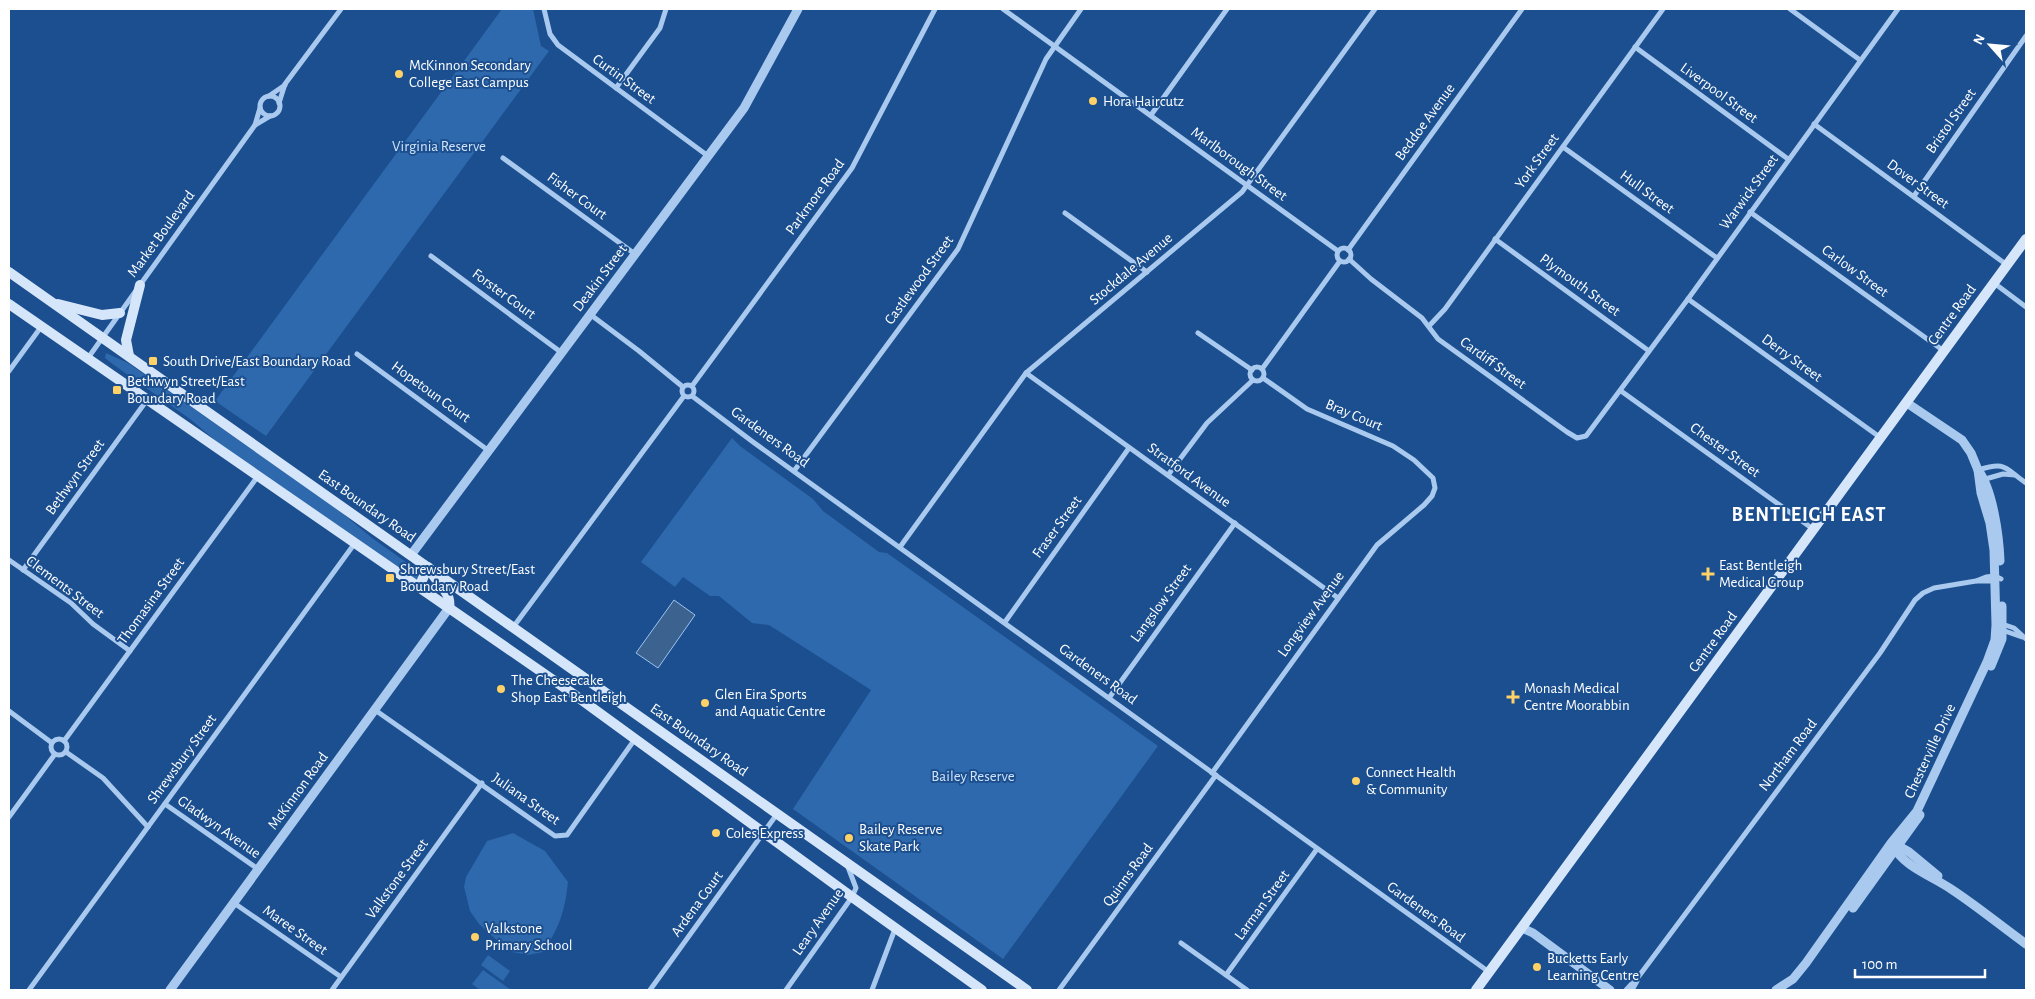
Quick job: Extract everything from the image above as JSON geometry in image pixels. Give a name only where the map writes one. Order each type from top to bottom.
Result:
[{"type":"main road","name":"Centre Road","points":[[1476,990],[2026,239]]},
{"type":"main road","name":"East Boundary Road","points":[[9,272],[514,626],[1027,990]]},
{"type":"main road","points":[[129,356],[126,340],[140,284]]},
{"type":"main road","points":[[52,302],[102,315],[120,313]]},
{"type":"main road","points":[[9,304],[572,693],[852,898],[982,990]]},
{"type":"main road","points":[[419,587],[428,567]]},
{"type":"main road","points":[[428,567],[447,594],[449,608]]},
{"type":"street","name":"Market Boulevard","points":[[255,126],[262,100],[285,84],[341,9]]},
{"type":"street","name":"Curtin Street","points":[[544,9],[550,34],[558,45],[708,156]]},
{"type":"street","points":[[616,88],[660,28],[666,9]]},
{"type":"street","name":"Deakin Street","points":[[411,555],[744,108],[798,9]]},
{"type":"street","name":"Parkmore Road","points":[[692,386],[852,168],[935,9]]},
{"type":"street","name":"Marlborough Street","points":[[1003,9],[1338,251]]},
{"type":"street","name":"Castlewood Street","points":[[794,471],[958,249],[1046,58],[1081,9]]},
{"type":"street","points":[[1150,115],[1227,9]]},
{"type":"street","name":"Stockdale Avenue","points":[[900,547],[1026,373],[1232,202],[1248,185],[1375,9]]},
{"type":"street","name":"Beddoe Avenue","points":[[1348,250],[1522,9]]},
{"type":"street","name":"York Street","points":[[1428,326],[1444,309],[1663,9]]},
{"type":"street","points":[[1790,9],[1860,60]]},
{"type":"street","name":"Warwick Street","points":[[1621,391],[1898,9]]},
{"type":"street","name":"Bristol Street","points":[[1914,196],[2026,36]]},
{"type":"street","name":"Liverpool Street","points":[[1635,47],[1788,159]]},
{"type":"street","name":"Market Boulevard","points":[[88,359],[255,126],[276,113],[285,84]]},
{"type":"street","points":[[269,96],[277,99],[279,103]]},
{"type":"street","points":[[260,108],[262,112],[270,116]]},
{"type":"street","name":"Dover Street","points":[[1814,124],[2007,265]]},
{"type":"street","name":"Hull Street","points":[[1563,147],[1717,258]]},
{"type":"street","name":"Fisher Court","points":[[503,158],[635,254]]},
{"type":"street","name":"Carlow Street","points":[[1750,212],[1944,351]]},
{"type":"street","points":[[1065,213],[1147,272]]},
{"type":"street","name":"Plymouth Street","points":[[1495,239],[1649,351]]},
{"type":"street","points":[[1343,248],[1348,250],[1350,253],[1349,259],[1344,262],[1340,261],[1337,256],[1338,251],[1343,248]]},
{"type":"street","name":"Forster Court","points":[[431,256],[562,353]]},
{"type":"street","name":"Cardiff Street","points":[[1349,259],[1371,279],[1422,318],[1438,339],[1577,438],[1589,433],[1621,391]]},
{"type":"street","points":[[1168,475],[1206,423],[1253,380],[1258,381],[1263,378],[1262,369],[1340,261]]},
{"type":"street","points":[[1994,283],[2026,307]]},
{"type":"street","name":"Derry Street","points":[[1688,299],[1881,438]]},
{"type":"street","points":[[591,315],[683,387]]},
{"type":"street","points":[[9,371],[41,327]]},
{"type":"street","points":[[1198,334],[1252,370]]},
{"type":"street","name":"Hopetoun Court","points":[[357,354],[489,451]]},
{"type":"street","points":[[1252,370],[1262,369]]},
{"type":"street","points":[[1252,370],[1253,380]]},
{"type":"street","name":"Stratford Avenue","points":[[1026,373],[1338,598]]},
{"type":"street","name":"Bray Court","points":[[1263,378],[1307,409],[1394,446],[1414,460],[1433,478]]},
{"type":"street","points":[[683,387],[686,385],[692,386],[694,391],[692,396],[684,396]]},
{"type":"street","points":[[683,387],[682,393],[684,396]]},
{"type":"street","name":"Chester Street","points":[[1621,391],[1814,530]]},
{"type":"street","points":[[514,626],[684,396]]},
{"type":"street","name":"Gardeners Road","points":[[692,396],[1489,972]]},
{"type":"street","name":"Bethwyn Street","points":[[23,570],[147,400]]},
{"type":"street","points":[[1907,403],[1962,440],[1968,448],[1978,470],[2001,465],[2026,484]]},
{"type":"street","name":"Fraser Street","points":[[1005,622],[1130,448]]},
{"type":"street","name":"Chesterville Drive","points":[[1776,990],[1793,979],[1920,816],[1933,793],[2000,646],[1997,579],[1990,523],[1982,480],[1978,470]]},
{"type":"street","points":[[1982,480],[2003,474],[2015,476]]},
{"type":"street","name":"Thomasina Street","points":[[64,741],[258,476]]},
{"type":"street","name":"Longview Avenue","points":[[1214,774],[1377,545],[1432,496],[1435,488],[1433,478]]},
{"type":"street","name":"Langslow Street","points":[[1109,698],[1234,523]]},
{"type":"street","name":"Shrewsbury Street","points":[[29,990],[355,543]]},
{"type":"street","name":"Clements Street","points":[[9,560],[71,603],[93,624],[130,651]]},
{"type":"street","name":"Northam Road","points":[[1626,990],[1639,976],[1880,653],[1915,600],[1923,593],[1934,588],[1997,579]]},
{"type":"street","name":"McKinnon Road","points":[[170,990],[449,608]]},
{"type":"street","points":[[2000,626],[2014,628],[2026,639]]},
{"type":"street","name":"Juliana Street","points":[[375,710],[556,836],[567,835],[636,739]]},
{"type":"street","points":[[9,711],[52,743]]},
{"type":"street","points":[[52,743],[59,739],[64,741],[67,747],[66,752]]},
{"type":"street","points":[[52,743],[51,750],[55,754],[62,755],[66,752]]},
{"type":"street","points":[[66,752],[102,778],[148,827]]},
{"type":"street","points":[[9,817],[55,754]]},
{"type":"street","name":"Quinns Road","points":[[1059,990],[1214,774]]},
{"type":"street","name":"Valkstone Street","points":[[332,990],[482,783]]},
{"type":"street","name":"Gladwyn Avenue","points":[[165,804],[258,870]]},
{"type":"street","name":"Ardena Court","points":[[650,990],[777,814]]},
{"type":"street","points":[[1895,846],[1931,870],[1951,888],[2026,944]]},
{"type":"street","name":"Chesterville Drive","points":[[1786,990],[1810,968],[1895,846]]},
{"type":"street","name":"Larman Street","points":[[1226,975],[1317,849]]},
{"type":"street","name":"Leary Avenue","points":[[786,990],[852,898],[856,888],[847,864]]},
{"type":"street","name":"Maree Street","points":[[234,903],[341,977]]},
{"type":"street","points":[[1522,928],[1530,938],[1600,990]]},
{"type":"street","points":[[1522,928],[1533,933],[1610,990]]},
{"type":"street","points":[[872,990],[896,929]]},
{"type":"street","points":[[1181,942],[1247,990]]},
{"type":"street","name":"Northam Road","points":[[1632,990],[1639,976]]},
{"type":"green space","name":"Virginia Reserve","points":[[502,9],[533,9],[541,46],[549,51],[266,436],[215,401]]},
{"type":"green space","points":[[106,353],[128,363],[335,507],[372,538],[420,572],[417,580],[222,446],[190,419],[105,358]]},
{"type":"green space","name":"Bailey Reserve","points":[[732,438],[740,446],[813,499],[823,511],[879,552],[887,553],[1158,746],[1003,959],[793,809],[871,690],[769,625],[752,623],[719,596],[710,596],[683,577],[675,587],[641,562]]},
{"type":"green space","points":[[513,833],[545,851],[568,882],[563,911],[553,935],[543,952],[528,955],[512,952],[479,924],[470,911],[464,887],[466,877],[487,841]]},
{"type":"green space","points":[[488,955],[510,971],[503,981],[481,965]]},
{"type":"green space","points":[[483,970],[511,990],[480,990],[472,984]]},
{"type":"shaded area","points":[[674,600],[695,615],[658,668],[636,653]]},
{"type":"place","name":"McKinnon Secondary College East Campus","points":[[399,74]]},
{"type":"place","name":"Hora Haircutz","points":[[1093,101]]},
{"type":"place","name":"South Drive/East Boundary Road","points":[[153,361]]},
{"type":"place","name":"Bethwyn Street/East Boundary Road","points":[[117,390]]},
{"type":"place","name":"East Bentleigh Medical Group","points":[[1708,574]]},
{"type":"place","name":"Shrewsbury Street/East Boundary Road","points":[[390,578]]},
{"type":"place","name":"The Cheesecake Shop East Bentleigh","points":[[501,689]]},
{"type":"place","name":"Monash Medical Centre Moorabbin","points":[[1513,697]]},
{"type":"place","name":"Glen Eira Sports and Aquatic Centre","points":[[705,703]]},
{"type":"place","name":"Connect Health & Community","points":[[1356,781]]},
{"type":"place","name":"Coles Express","points":[[716,833]]},
{"type":"place","name":"Bailey Reserve Skate Park","points":[[849,838]]},
{"type":"place","name":"Valkstone Primary School","points":[[475,937]]},
{"type":"place","name":"Bucketts Early Learning Centre","points":[[1537,967]]},
{"type":"district","name":"BENTLEIGH EAST","points":[[1809,515]]}]
